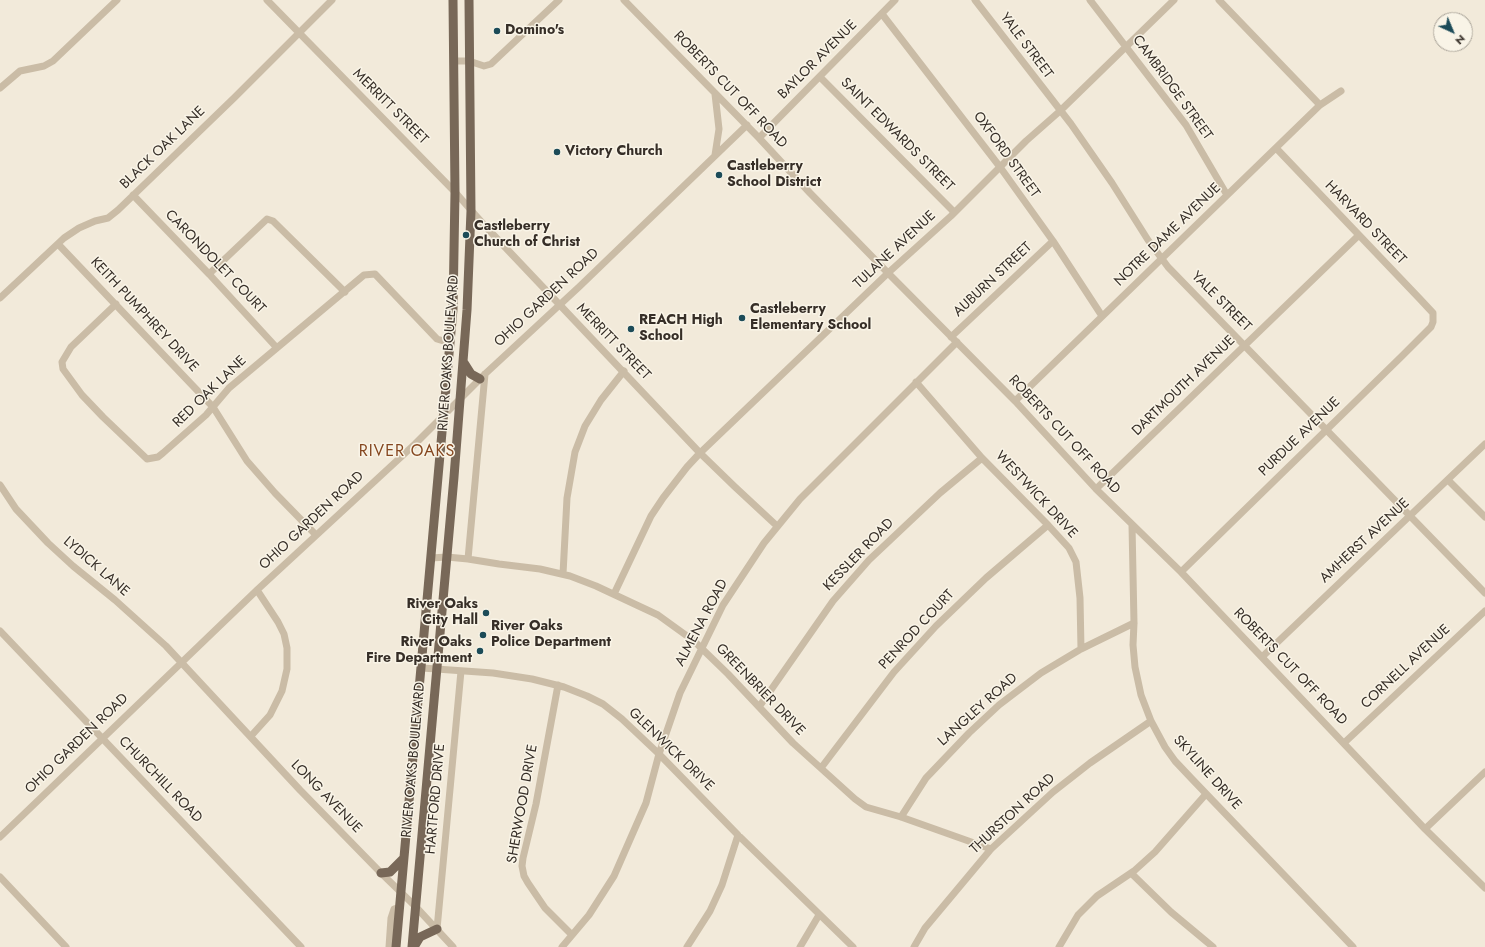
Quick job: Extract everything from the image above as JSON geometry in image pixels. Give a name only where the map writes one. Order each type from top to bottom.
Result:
[{"type":"main road","name":"RIVER OAKS BOULEVARD","points":[[396,947],[422,668],[450,339],[454,264],[455,192],[453,0]]},
{"type":"main road","name":"RIVER OAKS BOULEVARD","points":[[413,947],[415,906],[464,363],[470,263],[469,0]]},
{"type":"main road","points":[[450,339],[456,341],[453,378],[455,381],[462,384]]},
{"type":"main road","points":[[464,363],[471,374],[482,376]]},
{"type":"main road","points":[[442,436],[448,432],[452,433],[453,438],[448,479],[453,483]]},
{"type":"main road","points":[[381,873],[390,872],[404,858]]},
{"type":"main road","points":[[413,947],[420,937],[437,929]]},
{"type":"street","points":[[0,88],[20,71],[44,66],[53,61],[117,0]]},
{"type":"street","name":"MERRITT STREET","points":[[268,0],[455,192],[559,305],[624,371],[700,453],[777,526]]},
{"type":"street","name":"BLACK OAK LANE","points":[[0,298],[58,244],[79,228],[95,221],[108,218],[118,210],[235,98],[332,0]]},
{"type":"street","points":[[454,61],[469,61],[484,66],[491,64],[559,0]]},
{"type":"street","name":"ROBERTS CUT OFF ROAD","points":[[624,0],[747,125],[888,273],[1015,401],[1096,488],[1180,572],[1344,742],[1425,829],[1485,888]]},
{"type":"street","name":"BAYLOR AVENUE","points":[[759,138],[895,0]]},
{"type":"street","name":"YALE STREET","points":[[975,0],[1112,182],[1161,259],[1485,592]]},
{"type":"street","name":"CAMBRIDGE STREET","points":[[1090,0],[1186,125],[1227,195]]},
{"type":"street","name":"TULANE AVENUE","points":[[614,594],[651,516],[687,467],[700,453],[954,212],[1026,141],[1060,111],[1174,0]]},
{"type":"street","points":[[1219,0],[1320,105]]},
{"type":"street","name":"OXFORD STREET","points":[[882,14],[1000,167],[1053,241],[1102,316]]},
{"type":"street","name":"SAINT EDWARDS STREET","points":[[820,77],[954,212]]},
{"type":"street","name":"NOTRE DAME AVENUE","points":[[1015,401],[1320,105],[1341,91]]},
{"type":"street","points":[[714,156],[719,129],[715,94]]},
{"type":"street","name":"OHIO GARDEN ROAD","points":[[0,836],[257,590],[415,444],[482,376],[559,305],[747,125]]},
{"type":"street","name":"HARVARD STREET","points":[[1276,148],[1420,298],[1432,313],[1433,317]]},
{"type":"street","name":"CARONDOLET COURT","points":[[133,195],[277,348]]},
{"type":"street","points":[[209,274],[267,219],[273,221],[345,292]]},
{"type":"street","name":"DARTMOUTH AVENUE","points":[[1096,488],[1359,235]]},
{"type":"street","name":"AUBURN STREET","points":[[954,340],[1053,241]]},
{"type":"street","name":"KEITH PUMPHREY DRIVE","points":[[58,244],[213,407],[247,461],[275,493],[316,535]]},
{"type":"street","name":"RED OAK LANE","points":[[116,304],[71,347],[62,362],[63,370],[82,395],[103,417],[148,459],[158,457],[163,453],[206,415],[229,388],[364,275],[375,274],[437,339],[450,339]]},
{"type":"street","name":"PURDUE AVENUE","points":[[1180,572],[1431,327],[1433,317]]},
{"type":"street","name":"ALMENA ROAD","points":[[562,947],[589,916],[614,876],[646,803],[659,754],[680,693],[723,605],[764,543],[800,499],[916,382],[954,340]]},
{"type":"street","points":[[563,574],[567,498],[575,452],[585,426],[601,400],[624,371]]},
{"type":"street","points":[[468,559],[482,376]]},
{"type":"street","name":"WESTWICK DRIVE","points":[[916,382],[982,458],[1069,548],[1076,562],[1080,598],[1081,649]]},
{"type":"street","name":"AMHERST AVENUE","points":[[1262,657],[1485,444]]},
{"type":"street","name":"KESSLER ROAD","points":[[759,707],[833,601],[869,560],[940,493],[982,458]]},
{"type":"street","points":[[1448,480],[1485,517]]},
{"type":"street","name":"LYDICK LANE","points":[[0,485],[16,509],[48,543],[73,566],[115,600],[182,662]]},
{"type":"street","name":"PENROD COURT","points":[[821,768],[894,672],[936,626],[986,578],[1048,525]]},
{"type":"street","name":"SKYLINE DRIVE","points":[[1132,525],[1133,645],[1140,695],[1151,721],[1168,752],[1206,794],[1353,947]]},
{"type":"street","name":"GREENBRIER DRIVE","points":[[431,558],[447,557],[468,559],[540,569],[563,574],[596,586],[658,615],[675,626],[701,648],[793,743],[855,799],[866,807],[902,817],[991,849]]},
{"type":"street","points":[[250,736],[270,715],[282,691],[287,669],[287,648],[284,634],[257,590]]},
{"type":"street","name":"CORNELL AVENUE","points":[[1344,742],[1485,611]]},
{"type":"street","name":"LANGLEY ROAD","points":[[902,817],[926,778],[969,733],[994,710],[1023,686],[1081,649],[1134,623]]},
{"type":"street","name":"CHURCHILL ROAD","points":[[1,636],[102,738],[301,947]]},
{"type":"street","name":"LONG AVENUE","points":[[182,662],[250,736],[453,947]]},
{"type":"street","name":"GLENWICK DRIVE","points":[[422,668],[493,673],[532,679],[558,685],[603,704],[622,719],[659,754],[738,835],[853,947]]},
{"type":"street","name":"HARTFORD DRIVE","points":[[437,929],[461,671]]},
{"type":"street","name":"SHERWOOD DRIVE","points":[[558,685],[536,804],[522,866],[524,876],[545,908],[572,935]]},
{"type":"street","name":"THURSTON ROAD","points":[[914,947],[925,928],[991,849],[1053,792],[1090,763],[1151,721]]},
{"type":"street","points":[[1425,829],[1485,772]]},
{"type":"street","points":[[1059,947],[1078,915],[1097,896],[1131,873],[1155,852],[1206,794]]},
{"type":"street","points":[[687,947],[710,911],[722,885],[738,835]]},
{"type":"street","points":[[1131,873],[1170,912],[1213,947]]},
{"type":"street","points":[[0,877],[66,947]]},
{"type":"street","name":"RIVER OAKS BOULEVARD","points":[[389,947],[391,918],[394,909],[400,907]]},
{"type":"street","points":[[800,947],[819,915]]},
{"type":"place","name":"Domino's","points":[[497,31]]},
{"type":"place","name":"Victory Church","points":[[557,152]]},
{"type":"place","name":"Castleberry School District","points":[[719,175]]},
{"type":"place","name":"Castleberry Church of Christ","points":[[466,235]]},
{"type":"place","name":"Castleberry Elementary School","points":[[742,318]]},
{"type":"place","name":"REACH High School","points":[[631,329]]},
{"type":"place","name":"River Oaks City Hall","points":[[486,613]]},
{"type":"place","name":"River Oaks Police Department","points":[[483,635]]},
{"type":"place","name":"River Oaks Fire Department","points":[[480,651]]},
{"type":"district","name":"RIVER OAKS","points":[[407,452]]}]
